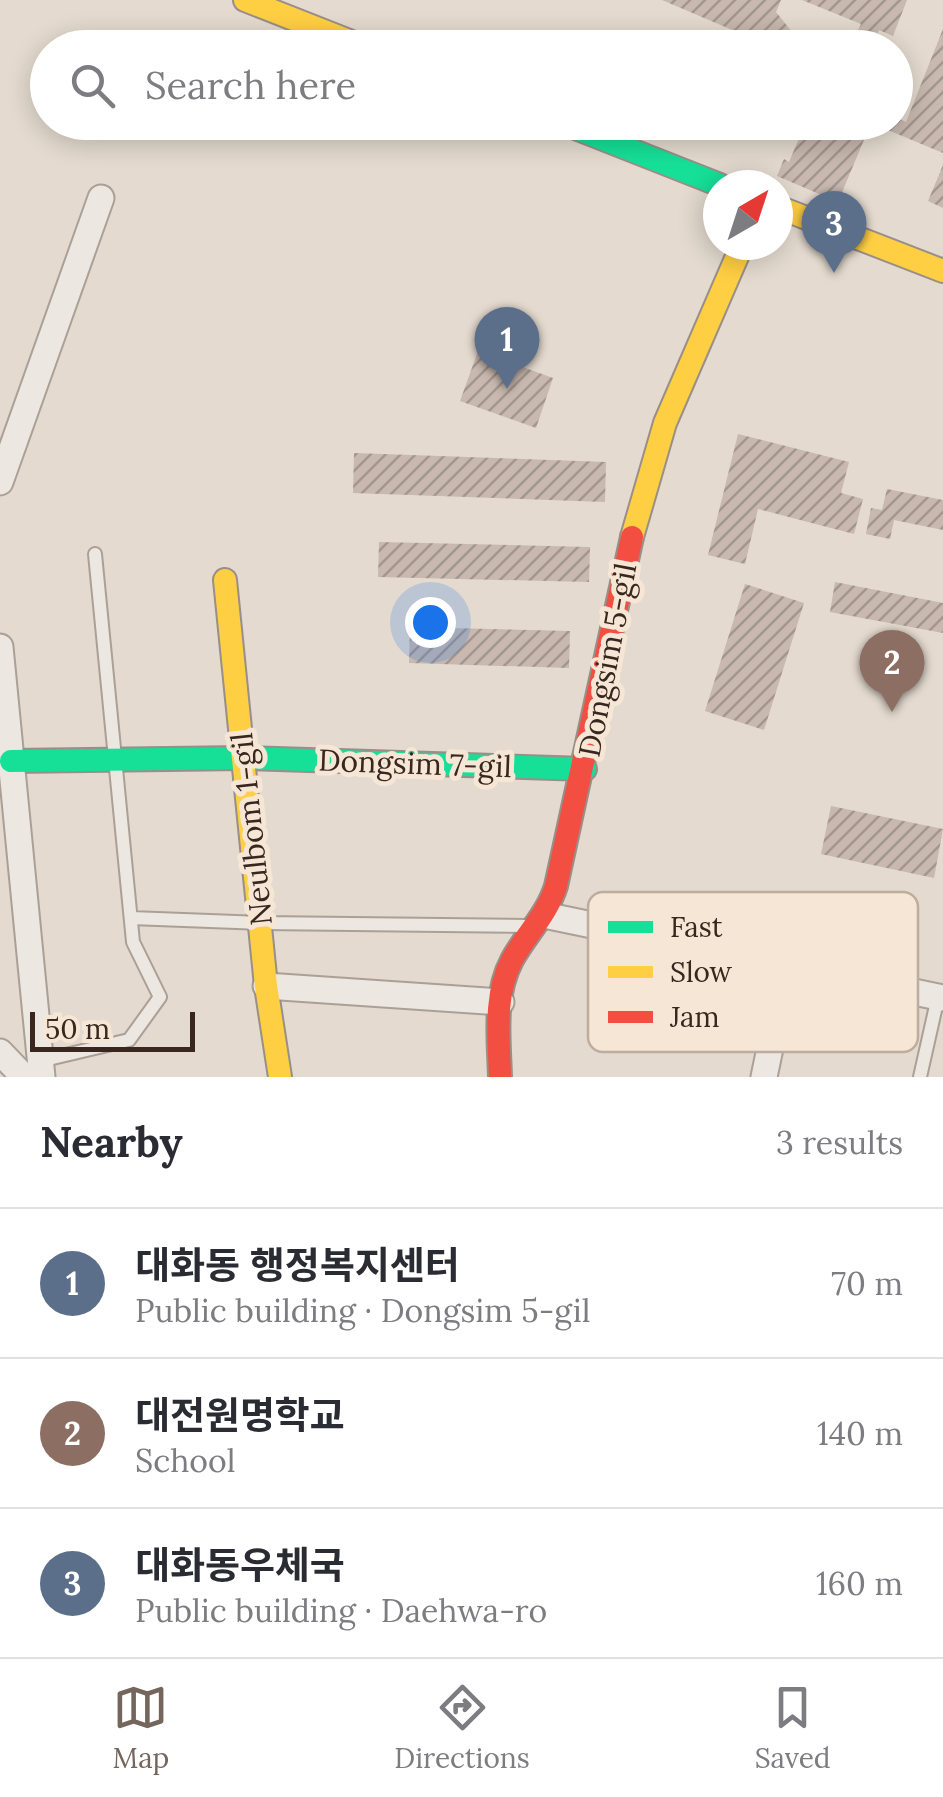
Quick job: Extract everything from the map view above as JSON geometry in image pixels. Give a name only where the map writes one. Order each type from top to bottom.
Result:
[{"type":"street","points":[[245,0],[321,30]]},
{"type":"street","points":[[606,140],[703,178]]},
{"type":"street","points":[[0,482],[101,198]]},
{"type":"street","points":[[793,213],[943,271]]},
{"type":"street","name":"Dongsim 5-gil","points":[[500,1077],[501,1002],[507,969],[540,921],[554,892],[586,769],[645,482],[664,427],[736,260]]},
{"type":"street","name":"Neulbom 1-gil","points":[[225,580],[266,986],[280,1077]]},
{"type":"street","points":[[0,647],[36,1072]]},
{"type":"street","name":"Dongsim 7-gil","points":[[11,761],[245,758],[586,769]]},
{"type":"street","points":[[540,921],[588,930]]},
{"type":"street","points":[[266,986],[501,1002]]},
{"type":"street","points":[[0,1052],[36,1072]]},
{"type":"street","points":[[764,1077],[769,1052]]},
{"type":"lane","points":[[36,1072],[130,1040],[160,997],[133,942],[95,554]]},
{"type":"lane","points":[[131,918],[260,923],[540,921]]},
{"type":"lane","points":[[920,1077],[940,997]]},
{"type":"building","points":[[662,0],[781,0],[776,12],[790,30],[732,30]]},
{"type":"building","points":[[802,0],[907,0],[895,30],[858,30],[861,24]]},
{"type":"building","points":[[943,29],[943,153],[913,140],[913,104]]},
{"type":"building","points":[[798,140],[864,140],[838,202],[793,183],[793,170],[779,170],[784,159],[789,162]]},
{"type":"building","points":[[943,165],[943,208],[928,201]]},
{"type":"building","points":[[478,351],[553,378],[536,428],[460,401]]},
{"type":"building","points":[[738,434],[849,462],[841,493],[863,499],[854,534],[758,509],[745,564],[708,555]]},
{"type":"building","points":[[354,453],[606,462],[605,502],[353,493]]},
{"type":"building","points":[[887,489],[943,500],[943,530],[894,520],[890,539],[866,534],[871,508],[882,510]]},
{"type":"building","points":[[379,542],[590,547],[589,582],[378,577]]},
{"type":"building","points":[[835,582],[943,603],[943,633],[830,612]]},
{"type":"building","points":[[745,584],[804,603],[764,730],[705,711]]},
{"type":"building","points":[[410,627],[570,631],[569,668],[409,663]]},
{"type":"building","points":[[831,806],[943,829],[934,878],[821,854]]},
{"type":"traffic: fast","points":[[606,140],[703,178]]},
{"type":"traffic: fast","points":[[11,761],[245,758],[585,769]]},
{"type":"traffic: slow","points":[[245,0],[321,30]]},
{"type":"traffic: slow","points":[[793,213],[943,271]]},
{"type":"traffic: slow","points":[[632,537],[665,423],[736,260]]},
{"type":"traffic: slow","points":[[225,580],[266,986],[280,1077]]},
{"type":"traffic: jam","points":[[500,1077],[498,1018],[502,988],[512,960],[556,886],[632,537]]},
{"type":"place","name":"대화동우체국","points":[[834,273]]},
{"type":"place","name":"대화동 행정복지센터","points":[[507,389]]},
{"type":"place","name":"대전원명학교","points":[[892,712]]}]
